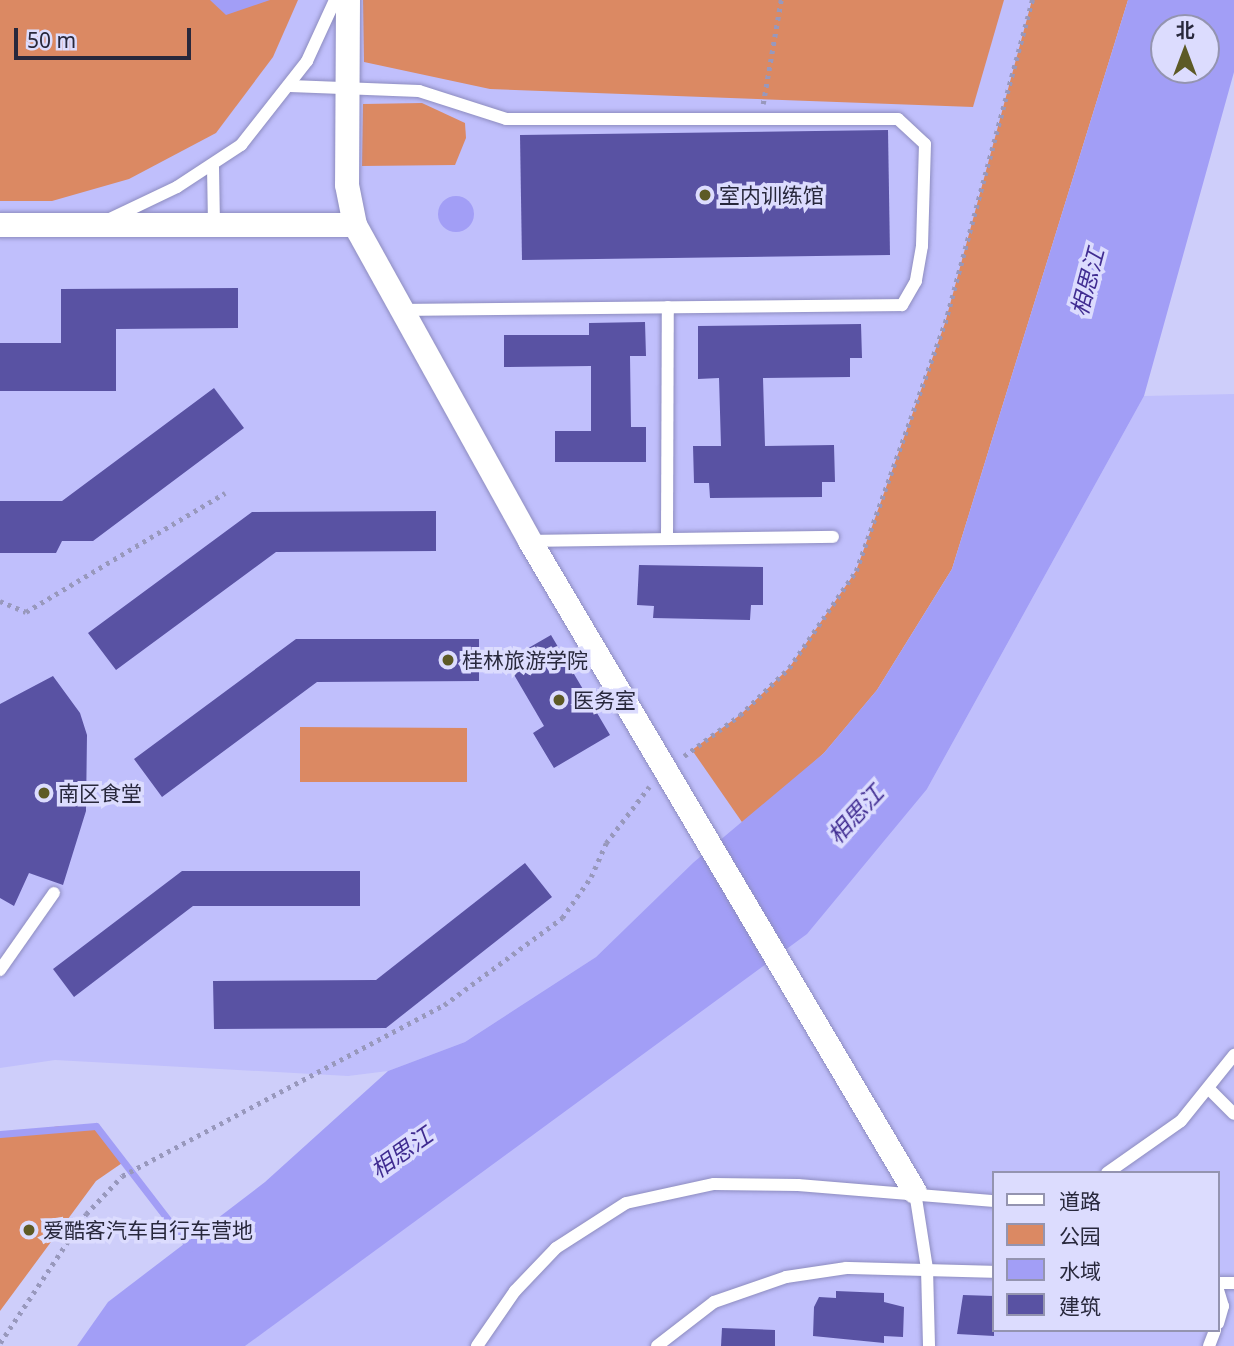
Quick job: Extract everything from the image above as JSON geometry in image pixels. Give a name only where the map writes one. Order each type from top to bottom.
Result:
[{"type":"street","points":[[348,0],[347,184],[355,225],[398,310],[530,541],[796,986],[915,1192]]},
{"type":"street","points":[[0,225],[355,225]]},
{"type":"lane","points":[[96,225],[214,167],[268,117],[290,86],[335,0]]},
{"type":"lane","points":[[290,86],[348,86],[419,91],[506,119],[898,119],[915,130],[925,144],[916,281],[902,305],[398,310]]},
{"type":"lane","points":[[214,167],[214,225]]},
{"type":"lane","points":[[667,539],[668,307]]},
{"type":"lane","points":[[530,541],[833,537]]},
{"type":"lane","points":[[0,970],[54,893]]},
{"type":"lane","points":[[1110,1171],[1181,1121],[1234,1055]]},
{"type":"lane","points":[[1209,1089],[1234,1114]]},
{"type":"lane","points":[[477,1346],[515,1291],[556,1248],[626,1203],[715,1184],[915,1192],[992,1201]]},
{"type":"lane","points":[[915,1192],[927,1269],[929,1346]]},
{"type":"lane","points":[[657,1346],[687,1317],[748,1287],[815,1271],[927,1269],[992,1272]]},
{"type":"lane","points":[[1220,1296],[1223,1306],[1220,1316]]},
{"type":"path","points":[[761,119],[782,0]]},
{"type":"path","points":[[692,750],[740,715],[789,668],[856,571],[946,323],[1032,0]]},
{"type":"path","points":[[0,601],[26,612],[225,493]]},
{"type":"path","points":[[0,1343],[86,1214],[122,1176],[444,1005],[562,918],[591,877],[606,843],[665,769]]},
{"type":"shaded area","name":"桂林旅游学院","points":[[0,0],[1128,0],[877,690],[927,789],[1144,396],[1234,394],[1234,1346],[245,1346],[756,969],[694,863],[596,957],[465,1042],[388,1071],[348,1076],[55,1060],[0,1068]]},
{"type":"green space","points":[[0,0],[298,0],[273,57],[216,133],[129,179],[52,201],[0,201]]},
{"type":"green space","points":[[363,0],[1004,0],[973,107],[490,89],[364,62]]},
{"type":"green space","points":[[1032,0],[1128,0],[952,569],[877,690],[824,753],[744,825],[692,750],[740,715],[789,668],[856,571],[945,323]]},
{"type":"green space","points":[[422,103],[465,123],[466,138],[455,165],[362,166],[363,104]]},
{"type":"green space","points":[[300,727],[467,728],[467,782],[300,782]]},
{"type":"green space","name":"爱酷客汽车自行车营地","points":[[61,1126],[96,1126],[125,1161],[96,1181],[0,1311],[0,1134]]},
{"type":"water","points":[[210,0],[270,0],[226,15]]},
{"type":"water","name":"相思江","points":[[1128,0],[1234,0],[1234,72],[1144,396],[927,789],[807,934],[245,1346],[77,1346],[108,1302],[265,1182],[388,1071],[465,1042],[596,957],[694,862],[824,753],[877,690],[952,569]]},
{"type":"water","points":[[456,196],[469,201],[474,214],[469,227],[456,232],[443,227],[438,214],[443,201]]},
{"type":"building","name":"室内训练馆","points":[[888,130],[890,255],[522,260],[520,135]]},
{"type":"building","points":[[238,288],[238,328],[116,329],[116,391],[0,391],[0,343],[61,343],[61,289]]},
{"type":"building","points":[[645,322],[646,356],[630,356],[631,427],[646,427],[646,462],[555,462],[555,431],[591,431],[591,366],[504,367],[504,335],[589,335],[589,323]]},
{"type":"building","points":[[861,324],[862,358],[850,358],[850,377],[763,378],[765,446],[834,445],[835,482],[822,482],[822,497],[710,498],[709,483],[694,483],[693,446],[721,446],[719,378],[698,379],[698,326]]},
{"type":"building","points":[[214,388],[244,428],[93,541],[62,541],[56,553],[0,553],[0,501],[62,501]]},
{"type":"building","points":[[436,511],[436,551],[276,552],[116,670],[88,633],[252,512]]},
{"type":"building","points":[[639,565],[763,567],[763,605],[751,605],[750,620],[653,618],[654,606],[637,605]]},
{"type":"building","name":"医务室","points":[[551,635],[610,735],[554,768],[533,733],[544,726],[506,661]]},
{"type":"building","points":[[296,639],[479,639],[479,681],[317,682],[162,797],[134,759]]},
{"type":"building","name":"南区食堂","points":[[53,676],[80,713],[87,735],[86,811],[63,885],[29,873],[14,906],[0,898],[0,704]]},
{"type":"building","points":[[525,863],[552,897],[386,1028],[214,1029],[213,981],[376,980]]},
{"type":"building","points":[[182,871],[360,871],[360,906],[193,906],[74,997],[53,969]]},
{"type":"building","points":[[836,1291],[884,1293],[884,1302],[904,1307],[903,1337],[884,1336],[884,1343],[813,1336],[814,1307],[819,1297],[836,1298]]},
{"type":"building","points":[[963,1295],[992,1296],[994,1336],[957,1334]]},
{"type":"building","points":[[722,1328],[775,1330],[775,1346],[721,1346]]},
{"type":"waterway","points":[[0,1134],[96,1126],[190,1248]]},
{"type":"place","name":"室内训练馆","points":[[705,195]]},
{"type":"place","name":"桂林旅游学院","points":[[448,660]]},
{"type":"place","name":"医务室","points":[[559,700]]},
{"type":"place","name":"南区食堂","points":[[44,793]]},
{"type":"place","name":"爱酷客汽车自行车营地","points":[[29,1230]]}]
